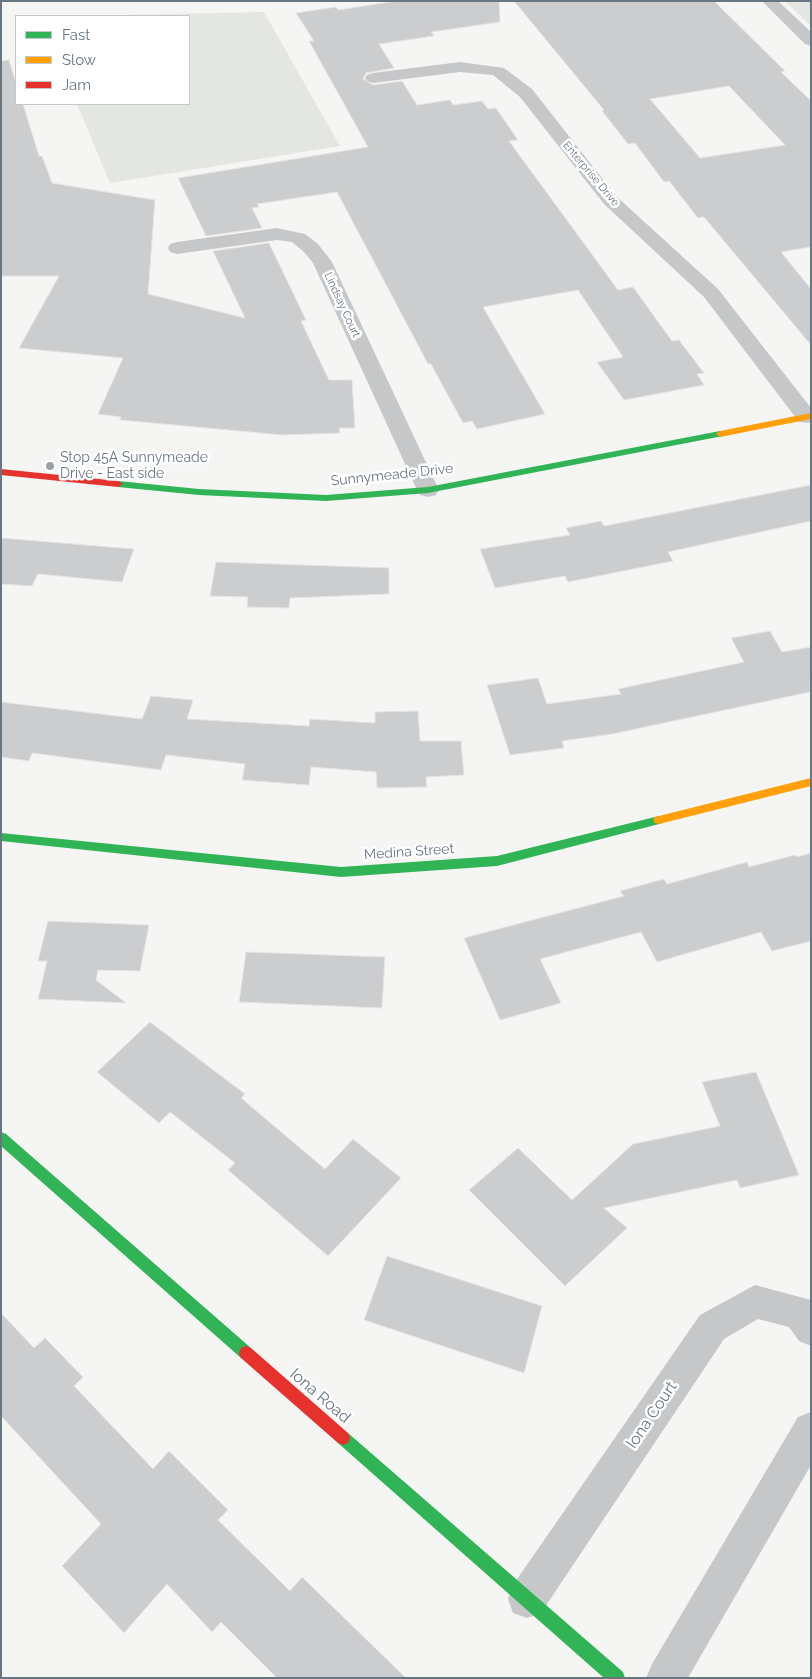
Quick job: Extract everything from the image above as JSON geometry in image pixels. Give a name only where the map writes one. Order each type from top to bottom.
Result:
[{"type":"street","points":[[769,1],[811,41]]},
{"type":"street","name":"Enterprise Drive","points":[[373,78],[460,67],[498,71],[526,93],[610,200],[711,293],[809,416]]},
{"type":"street","name":"Lindsay Court","points":[[177,248],[277,234],[298,238],[311,248],[322,262],[428,490]]},
{"type":"street","name":"Sunnymeade Drive","points":[[1,472],[209,493],[326,498],[428,490],[809,416]]},
{"type":"street","name":"Medina Street","points":[[1,837],[341,872],[409,868],[497,861],[811,782]]},
{"type":"street","name":"Iona Road","points":[[1,1138],[617,1678]]},
{"type":"street","name":"Iona Court","points":[[527,1599],[712,1327],[755,1302],[800,1312],[811,1329]]},
{"type":"street","points":[[666,1678],[811,1430]]},
{"type":"shaded area","points":[[785,1],[811,1],[811,26]]},
{"type":"shaded area","points":[[264,12],[340,146],[110,183],[77,105],[190,105],[190,15],[122,15]]},
{"type":"building","points":[[396,1],[499,1],[500,22],[431,32],[434,36],[379,44],[394,68],[366,73],[363,79],[373,85],[402,81],[417,105],[450,100],[453,105],[482,101],[488,109],[496,108],[518,140],[509,141],[618,290],[633,287],[672,341],[679,340],[704,373],[697,374],[704,385],[624,400],[597,362],[623,357],[578,290],[483,307],[545,414],[477,429],[472,421],[463,423],[431,364],[428,364],[337,192],[257,204],[259,207],[252,208],[262,228],[206,236],[178,178],[368,147],[309,41],[314,41],[296,13],[336,7],[338,10]]},
{"type":"building","points":[[514,1],[714,1],[785,71],[781,72],[811,101],[811,247],[781,252],[811,289],[811,345],[704,217],[698,218],[669,181],[664,182],[635,143],[628,144],[602,111],[604,110]],"holes":[[[729,86],[785,145],[700,158],[650,99]]]},
{"type":"building","points":[[9,60],[15,80],[15,105],[23,105],[39,156],[42,156],[52,183],[155,200],[148,294],[245,318],[213,251],[269,243],[306,320],[301,321],[329,380],[352,380],[355,428],[339,428],[340,433],[283,435],[120,420],[121,417],[98,414],[123,358],[19,348],[59,276],[1,276],[1,61]]},
{"type":"building","points":[[811,485],[811,521],[668,552],[673,561],[568,582],[565,576],[495,588],[480,549],[570,535],[566,528],[601,521],[604,526]]},
{"type":"building","points":[[1,538],[134,549],[122,582],[38,574],[32,586],[1,584]]},
{"type":"building","points":[[216,562],[389,568],[389,594],[290,598],[289,608],[247,607],[248,597],[210,596]]},
{"type":"building","points":[[770,631],[782,652],[811,647],[810,692],[612,734],[562,741],[564,748],[510,755],[487,685],[538,678],[547,704],[621,694],[618,689],[744,662],[731,638]]},
{"type":"building","points":[[151,696],[193,700],[187,719],[309,726],[310,719],[375,723],[375,712],[418,711],[420,741],[461,741],[464,775],[426,777],[427,787],[377,788],[376,772],[311,767],[309,785],[242,780],[245,764],[166,755],[161,770],[32,753],[29,761],[1,757],[1,702],[142,719]]},
{"type":"building","points":[[811,853],[811,941],[772,951],[761,932],[657,962],[641,932],[540,959],[561,1003],[500,1020],[464,938],[624,896],[620,891],[664,879],[667,884],[747,862],[749,867],[795,855],[797,857]]},
{"type":"building","points":[[48,921],[149,925],[140,971],[98,970],[96,980],[126,1003],[38,999],[47,961],[38,961]]},
{"type":"building","points":[[246,952],[385,957],[382,1008],[239,1002]]},
{"type":"building","points":[[150,1022],[245,1094],[241,1098],[325,1169],[353,1139],[401,1178],[328,1256],[228,1170],[235,1163],[170,1112],[159,1123],[97,1072]]},
{"type":"building","points":[[756,1072],[799,1175],[740,1188],[737,1180],[604,1208],[627,1228],[565,1286],[469,1190],[518,1148],[572,1200],[633,1144],[720,1126],[702,1082]]},
{"type":"building","points":[[387,1256],[542,1306],[524,1373],[364,1320]]},
{"type":"building","points":[[1,1313],[34,1348],[45,1338],[83,1377],[74,1386],[153,1469],[169,1451],[228,1510],[218,1520],[290,1591],[302,1577],[406,1678],[277,1678],[221,1622],[212,1632],[167,1584],[124,1633],[62,1566],[101,1524],[1,1416]]},
{"type":"traffic: fast","points":[[118,484],[199,492],[326,498],[428,490],[720,434]]},
{"type":"traffic: fast","points":[[1,837],[341,872],[497,861],[659,820]]},
{"type":"traffic: fast","points":[[1,1138],[246,1353]]},
{"type":"traffic: fast","points":[[343,1438],[617,1678]]},
{"type":"traffic: slow","points":[[720,434],[811,416]]},
{"type":"traffic: slow","points":[[659,820],[811,782]]},
{"type":"traffic: jam","points":[[1,472],[118,484]]},
{"type":"traffic: jam","points":[[246,1353],[343,1438]]},
{"type":"place","name":"Stop 45A Sunnymeade Drive - East side","points":[[50,466]]}]
